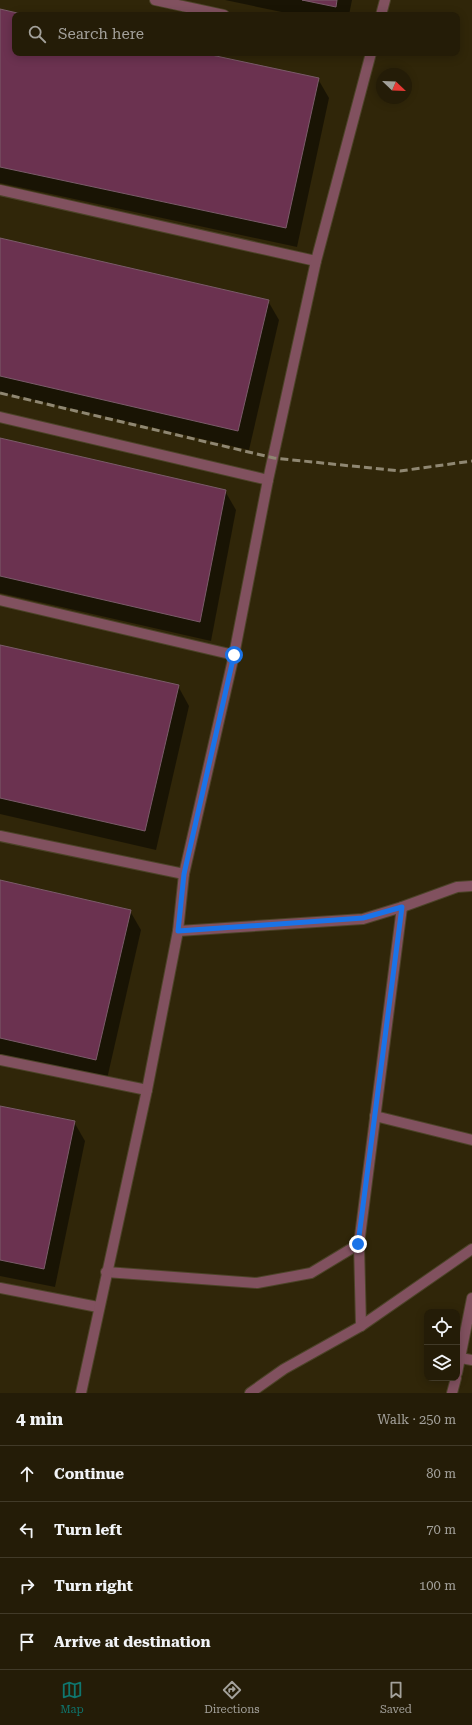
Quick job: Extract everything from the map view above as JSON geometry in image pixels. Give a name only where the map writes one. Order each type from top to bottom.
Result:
[{"type":"street","points":[[155,0],[210,12]]},
{"type":"street","points":[[382,12],[385,0]]},
{"type":"street","points":[[81,1393],[98,1307],[147,1090],[178,931],[184,874],[234,655],[268,480],[316,262],[370,56]]},
{"type":"street","points":[[0,190],[316,262]]},
{"type":"street","points":[[0,417],[268,480]]},
{"type":"street","points":[[0,600],[234,655]]},
{"type":"street","points":[[0,836],[184,874]]},
{"type":"street","points":[[178,931],[363,918],[402,907],[457,887],[472,886]]},
{"type":"street","points":[[361,1326],[358,1244],[402,907]]},
{"type":"street","points":[[0,1060],[147,1090]]},
{"type":"street","points":[[375,1116],[472,1140]]},
{"type":"street","points":[[106,1272],[257,1283],[311,1273],[358,1244]]},
{"type":"street","points":[[250,1393],[284,1369],[361,1326],[472,1249]]},
{"type":"street","points":[[0,1288],[98,1307]]},
{"type":"street","points":[[460,1362],[472,1298]]},
{"type":"street","points":[[461,1358],[472,1360]]},
{"type":"street","points":[[452,1393],[455,1381]]},
{"type":"building","points":[[302,0],[337,0],[336,7]]},
{"type":"building","points":[[0,9],[13,12],[12,56],[216,56],[319,78],[286,228],[0,167]]},
{"type":"building","points":[[0,238],[269,300],[238,431],[0,376]]},
{"type":"building","points":[[0,438],[226,490],[200,622],[0,576]]},
{"type":"building","points":[[0,645],[179,685],[145,831],[0,798]]},
{"type":"building","points":[[0,880],[131,910],[96,1060],[0,1038]]},
{"type":"building","points":[[0,1106],[75,1121],[44,1269],[0,1260]]},
{"type":"railway","points":[[0,393],[274,458],[400,471],[472,461]]},
{"type":"route","points":[[234,655],[184,874],[178,931],[363,918],[402,907],[358,1244]]}]
